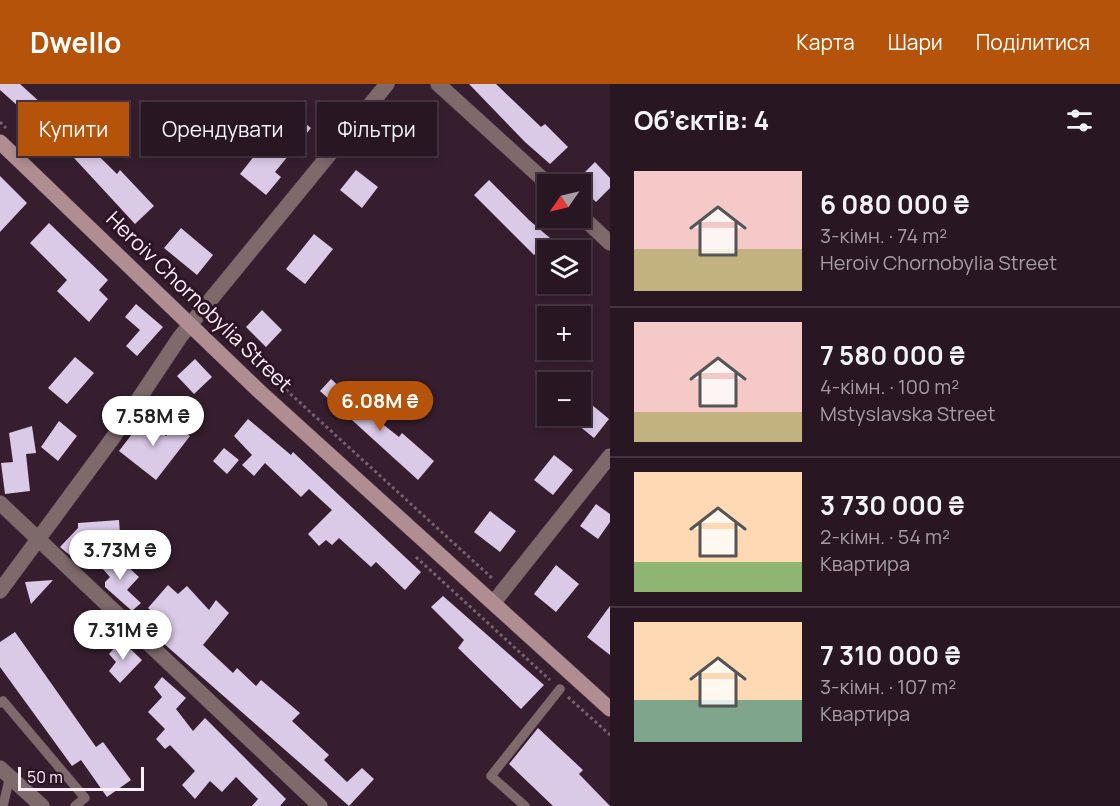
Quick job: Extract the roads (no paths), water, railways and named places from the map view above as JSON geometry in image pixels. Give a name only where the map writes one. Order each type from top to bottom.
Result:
[{"type":"main road","name":"Heroiv Chornobylia Street","points":[[0,142],[259,391],[610,709]]},
{"type":"street","points":[[0,591],[40,541],[191,324],[387,84]]},
{"type":"street","points":[[438,84],[537,174]]},
{"type":"street","points":[[591,225],[610,243]]},
{"type":"street","points":[[494,602],[610,456]]},
{"type":"street","points":[[0,503],[320,806]]},
{"type":"street","points":[[5,772],[42,806]]},
{"type":"lane","points":[[525,806],[491,776],[560,689]]},
{"type":"lane","points":[[0,703],[3,701],[85,798],[75,806]]},
{"type":"lane","points":[[3,806],[5,772]]}]
